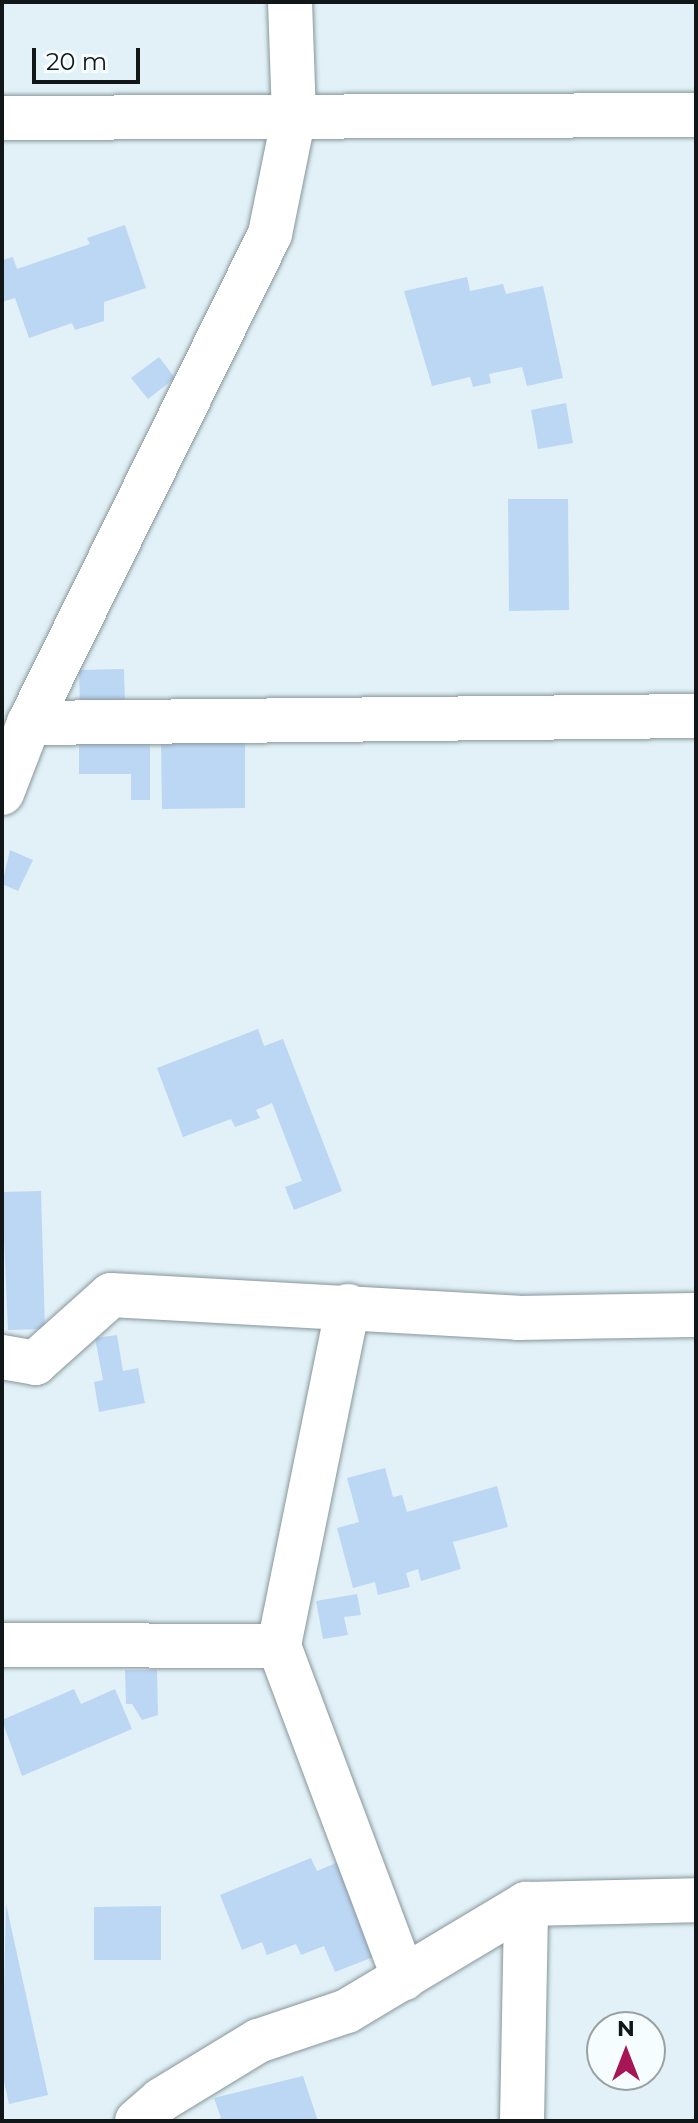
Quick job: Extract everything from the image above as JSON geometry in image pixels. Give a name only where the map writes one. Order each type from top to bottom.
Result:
[{"type":"street","points":[[2,793],[29,723],[270,234],[294,116],[290,2]]},
{"type":"street","points":[[2,118],[696,115]]},
{"type":"street","points":[[29,723],[696,716]]},
{"type":"street","points":[[2,1357],[35,1363],[111,1295],[518,1318],[696,1315]]},
{"type":"street","points":[[348,1306],[279,1646],[404,1978]]},
{"type":"street","points":[[2,1645],[279,1646]]},
{"type":"street","points":[[137,2121],[161,2100],[258,2041],[347,2011],[526,1904],[696,1900]]},
{"type":"street","points":[[522,2121],[526,1904]]},
{"type":"building","points":[[125,225],[146,288],[104,302],[104,321],[75,330],[72,323],[29,338],[15,298],[2,302],[2,260],[13,257],[17,269],[90,244],[87,238]]},
{"type":"building","points":[[467,277],[470,291],[503,284],[506,294],[543,286],[563,378],[527,386],[522,367],[489,374],[491,383],[473,387],[470,377],[432,386],[404,291]]},
{"type":"building","points":[[159,357],[175,378],[148,399],[131,378]]},
{"type":"building","points":[[566,403],[573,443],[538,449],[531,410]]},
{"type":"building","points":[[508,499],[568,499],[569,610],[509,611]]},
{"type":"building","points":[[124,669],[125,705],[80,707],[79,670]]},
{"type":"building","points":[[79,734],[150,734],[150,800],[131,800],[131,774],[79,774]]},
{"type":"building","points":[[245,742],[245,808],[162,809],[161,743]]},
{"type":"building","points":[[10,850],[33,860],[18,891],[2,884]]},
{"type":"building","points":[[258,1029],[264,1046],[283,1039],[342,1191],[294,1210],[285,1187],[302,1181],[272,1103],[256,1110],[260,1118],[235,1127],[231,1119],[183,1137],[157,1068]]},
{"type":"building","points":[[41,1191],[45,1329],[8,1330],[2,1192]]},
{"type":"building","points":[[117,1335],[123,1371],[138,1368],[145,1403],[99,1412],[94,1382],[103,1380],[95,1338]]},
{"type":"building","points":[[385,1468],[393,1497],[402,1495],[407,1512],[497,1486],[508,1527],[453,1542],[461,1569],[421,1581],[418,1569],[406,1573],[410,1587],[378,1595],[375,1582],[353,1588],[337,1528],[359,1522],[347,1478]]},
{"type":"building","points":[[357,1594],[361,1615],[344,1617],[348,1635],[323,1639],[316,1601]]},
{"type":"building","points":[[125,1670],[157,1670],[158,1715],[142,1720],[132,1704],[126,1704]]},
{"type":"building","points":[[74,1689],[81,1704],[115,1689],[132,1729],[22,1776],[2,1720]]},
{"type":"building","points":[[311,1858],[317,1871],[343,1860],[381,1954],[335,1972],[324,1946],[301,1955],[296,1944],[267,1955],[262,1942],[242,1950],[220,1895]]},
{"type":"building","points":[[6,1904],[48,2095],[9,2104],[2,2072]]},
{"type":"building","points":[[161,1906],[161,1960],[94,1960],[94,1907]]},
{"type":"building","points":[[303,2076],[318,2121],[213,2121],[221,2118],[214,2098]]}]
